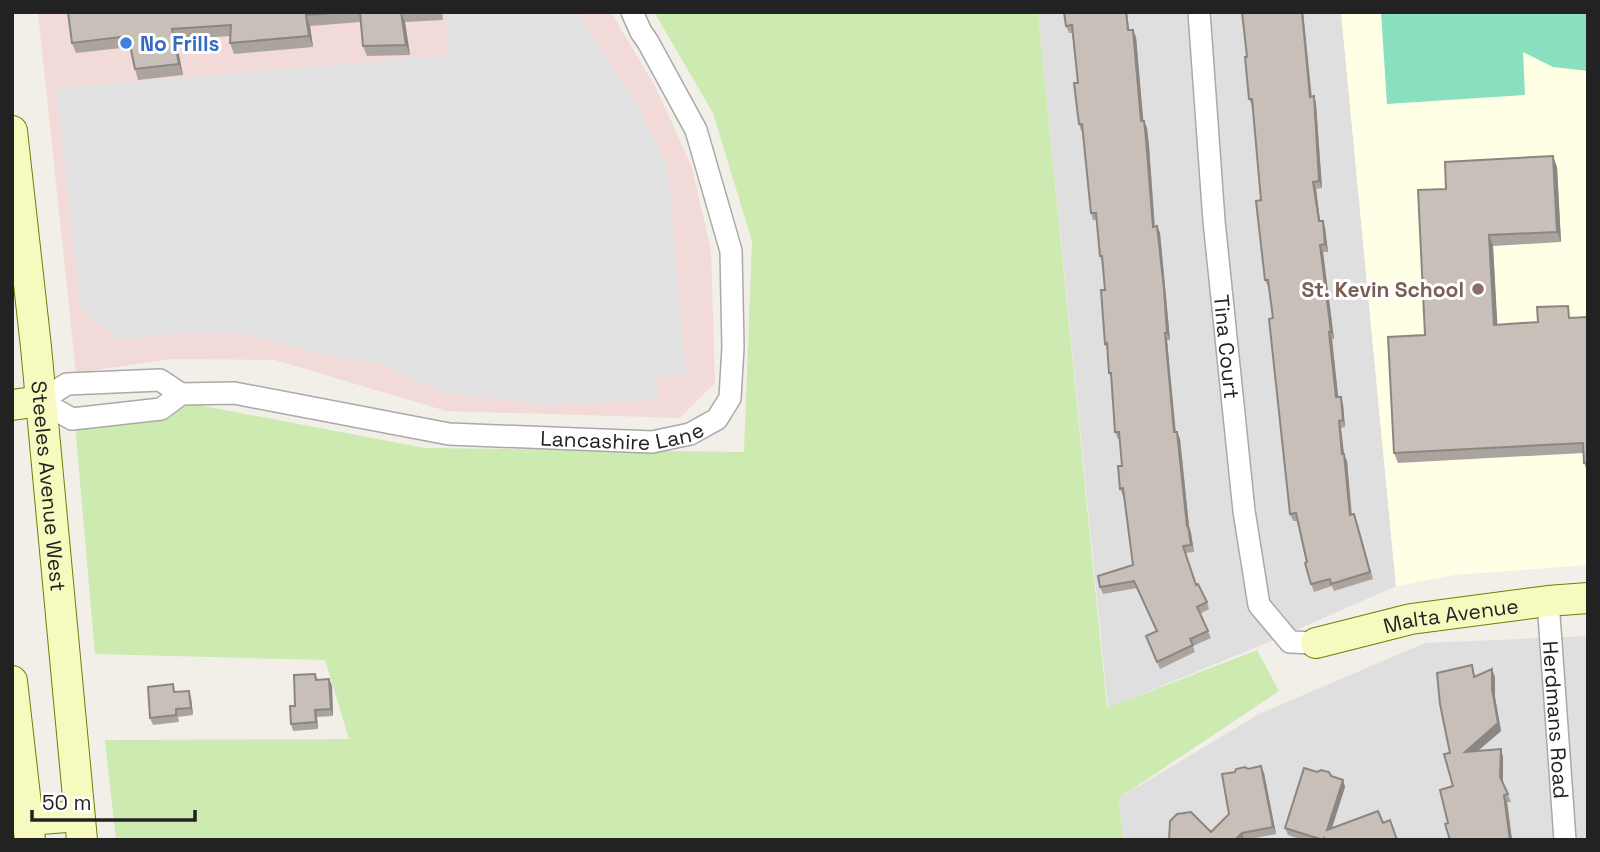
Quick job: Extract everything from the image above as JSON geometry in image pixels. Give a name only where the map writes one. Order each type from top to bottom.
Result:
[{"type":"main road","name":"Steeles Avenue West","points":[[12,131],[26,403],[81,828]]},
{"type":"main road","name":"Malta Avenue","points":[[1316,643],[1411,619],[1588,598]]},
{"type":"main road","points":[[12,681],[29,830],[81,828]]},
{"type":"street","name":"Lancashire Lane","points":[[26,403],[67,384],[160,380],[181,394],[234,393],[449,434],[652,442],[690,434],[717,419],[730,398],[733,347],[731,251],[696,130],[640,32],[632,12]]},
{"type":"street","name":"Tina Court","points":[[1199,12],[1213,221],[1244,511],[1259,605],[1290,642],[1316,643]]},
{"type":"street","name":"Lancashire Lane","points":[[26,403],[72,419],[161,409],[181,394]]},
{"type":"street","name":"Herdmans Road","points":[[1548,601],[1565,840]]},
{"type":"shaded area","points":[[38,12],[611,12],[656,88],[692,167],[711,251],[715,383],[680,418],[446,411],[275,360],[170,359],[76,373]]},
{"type":"shaded area","points":[[445,12],[578,12],[636,103],[668,167],[686,375],[658,376],[657,400],[548,405],[444,393],[380,364],[316,353],[244,333],[168,334],[120,340],[81,310],[56,88],[448,55]]},
{"type":"shaded area","points":[[1038,12],[1341,12],[1396,586],[1108,708]]},
{"type":"shaded area","name":"St. Kevin School","points":[[1341,12],[1588,12],[1588,565],[1455,575],[1396,586]]},
{"type":"shaded area","points":[[1588,636],[1588,840],[1123,840],[1119,798],[1259,714],[1425,643]]},
{"type":"green space","points":[[654,12],[1038,12],[1107,708],[1257,650],[1279,691],[1119,798],[1123,840],[116,840],[105,740],[349,739],[325,660],[95,654],[74,413],[198,405],[425,448],[744,452],[752,241],[713,113]]},
{"type":"green space","points":[[1381,12],[1588,12],[1588,71],[1553,67],[1523,52],[1525,95],[1387,104]]},
{"type":"building","points":[[68,12],[345,12],[306,15],[309,36],[230,43],[231,25],[172,29],[179,64],[135,69],[128,36],[72,43]]},
{"type":"building","points":[[360,12],[401,12],[406,45],[363,46]]},
{"type":"building","points":[[1064,12],[1126,12],[1128,30],[1133,30],[1153,227],[1157,226],[1164,289],[1174,432],[1177,432],[1191,545],[1183,546],[1196,585],[1198,584],[1207,602],[1197,607],[1208,631],[1190,639],[1193,645],[1157,662],[1146,636],[1157,631],[1134,581],[1100,587],[1098,576],[1133,565],[1123,488],[1120,489],[1118,466],[1122,466],[1119,432],[1115,432],[1111,373],[1107,343],[1105,344],[1101,290],[1105,290],[1102,256],[1096,213],[1091,213],[1082,124],[1079,124],[1072,25],[1066,26]]},
{"type":"building","points":[[1242,12],[1302,12],[1310,97],[1314,96],[1319,181],[1313,182],[1319,221],[1323,221],[1325,244],[1320,245],[1336,397],[1341,397],[1343,420],[1339,421],[1342,454],[1350,515],[1354,514],[1370,572],[1331,584],[1330,579],[1311,584],[1296,513],[1290,514],[1269,319],[1273,318],[1268,280],[1265,280],[1256,201],[1261,200]]},
{"type":"building","points":[[1553,156],[1557,232],[1489,235],[1494,325],[1538,322],[1537,307],[1568,306],[1569,318],[1588,317],[1588,463],[1584,463],[1583,443],[1394,453],[1388,337],[1425,335],[1418,190],[1446,189],[1445,162]]},
{"type":"building","points":[[1472,665],[1474,677],[1492,669],[1492,689],[1498,723],[1465,752],[1501,749],[1500,777],[1508,794],[1504,795],[1510,840],[1450,840],[1445,824],[1448,823],[1440,790],[1453,786],[1444,754],[1450,753],[1437,673]]},
{"type":"building","points":[[315,674],[316,680],[329,679],[331,709],[315,710],[316,722],[291,724],[290,706],[295,706],[294,675]]},
{"type":"building","points":[[173,684],[174,692],[189,691],[191,708],[176,709],[176,715],[150,718],[148,687]]},
{"type":"building","points":[[1261,766],[1273,827],[1242,833],[1235,840],[1169,840],[1170,821],[1177,814],[1191,812],[1211,832],[1229,814],[1222,774],[1245,767],[1248,769]]},
{"type":"building","points":[[1304,768],[1329,772],[1331,776],[1343,780],[1327,830],[1378,811],[1383,823],[1390,820],[1397,840],[1323,840],[1285,828]]},
{"type":"place","name":"No Frills","points":[[126,43]]},
{"type":"place","name":"St. Kevin School","points":[[1478,289]]}]
